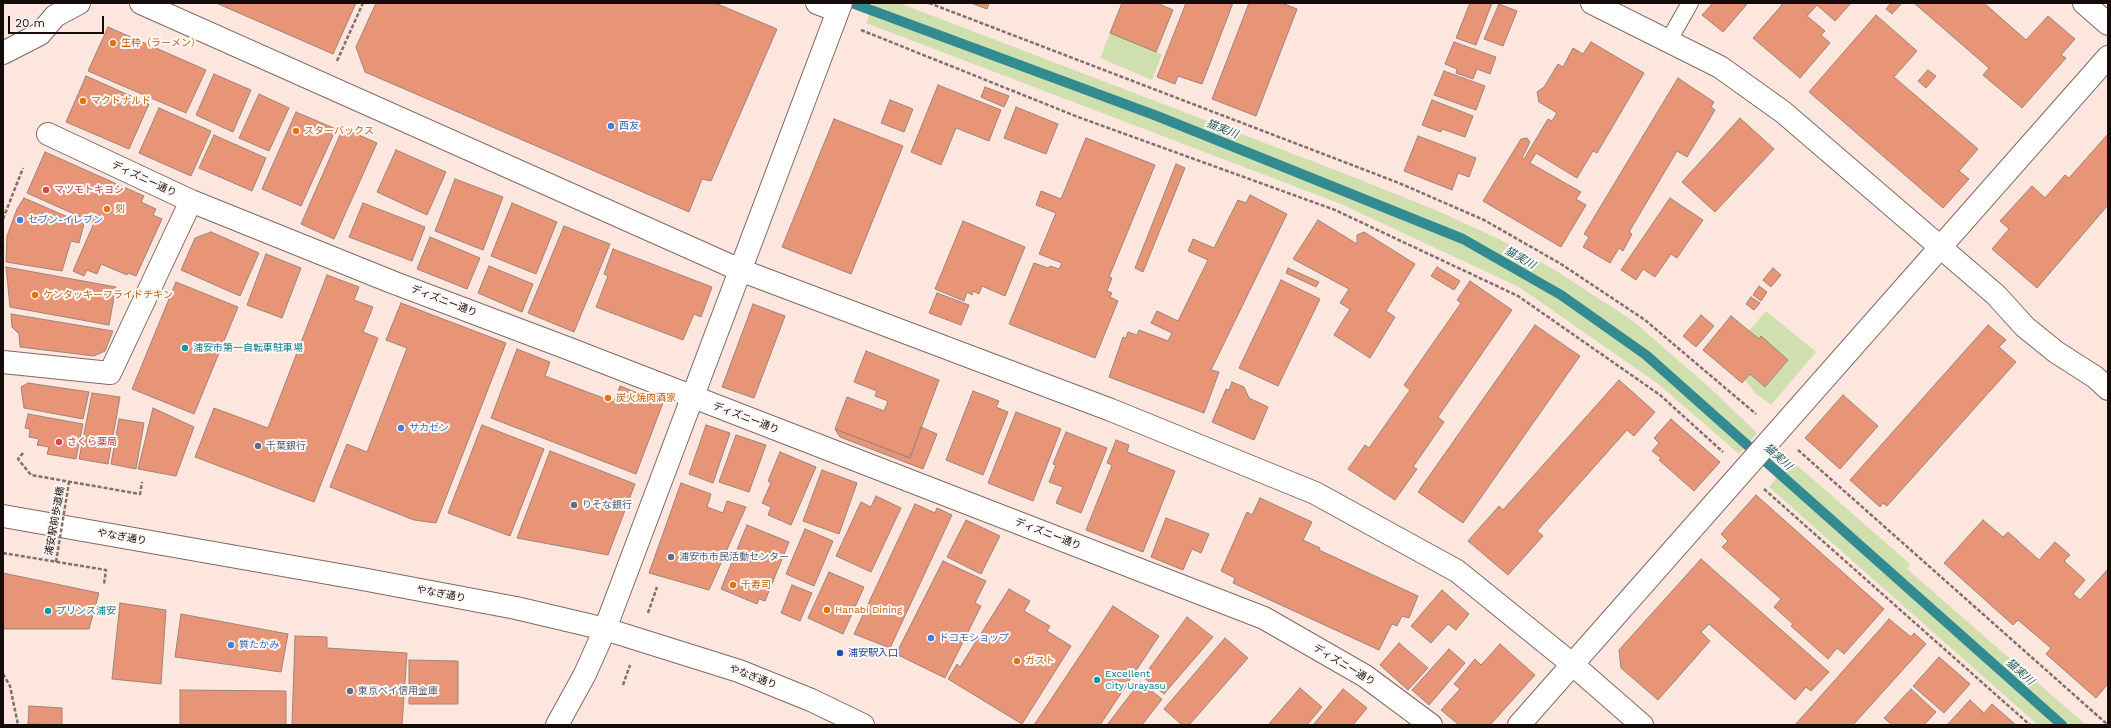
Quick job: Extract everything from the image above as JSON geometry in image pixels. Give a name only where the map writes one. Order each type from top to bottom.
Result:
[{"type":"street","points":[[3,53],[40,34],[55,16],[79,3]]},
{"type":"street","points":[[141,3],[740,270],[1111,410],[1315,493],[1457,571],[1572,664],[1642,725]]},
{"type":"street","points":[[557,725],[585,674],[605,629],[838,11],[817,3]]},
{"type":"street","points":[[1592,3],[1669,40],[1720,67],[1783,112],[1996,295],[2025,327],[2056,352],[2096,377],[2108,388]]},
{"type":"street","points":[[2084,3],[2108,24]]},
{"type":"street","points":[[1519,725],[1742,470],[2108,58]]},
{"type":"street","name":"ディズニー通り","points":[[48,134],[191,201],[385,279],[693,396],[1264,618],[1365,676],[1431,725]]},
{"type":"street","points":[[3,362],[110,373],[191,201]]},
{"type":"street","name":"やなぎ通り","points":[[3,516],[445,594],[516,608],[605,629],[739,671],[811,700],[863,725]]},
{"type":"lane","points":[[1669,40],[1690,3]]},
{"type":"path","points":[[326,86],[363,3]]},
{"type":"path","points":[[929,3],[1399,183],[1484,220],[1561,264],[1645,320],[1776,432],[2108,725]]},
{"type":"path","points":[[838,11],[1078,118],[1335,210],[1518,296],[1660,395],[1742,470]]},
{"type":"path","points":[[3,220],[23,168]]},
{"type":"path","points":[[23,452],[18,459],[31,475],[140,494],[142,482]]},
{"type":"path","name":"浦安駅前歩道橋","points":[[56,562],[70,482]]},
{"type":"path","points":[[1761,487],[2030,725]]},
{"type":"path","points":[[3,553],[106,570],[104,584]]},
{"type":"path","points":[[3,674],[10,686],[18,725]]},
{"type":"green space","points":[[874,3],[899,3],[1338,171],[1433,209],[1497,238],[1555,270],[1633,321],[1710,388],[1757,433],[1739,454],[1657,383],[1519,287],[1341,204],[866,23]]},
{"type":"green space","points":[[1110,33],[1162,54],[1152,80],[1100,58]]},
{"type":"green space","points":[[1766,311],[1816,352],[1771,405],[1755,393],[1745,380],[1750,374],[1765,387],[1788,360],[1761,337],[1759,339],[1749,331]]},
{"type":"green space","points":[[1791,460],[1910,564],[1907,569],[2086,725],[2038,725],[1769,487]]},
{"type":"building","points":[[216,3],[356,3],[333,54]]},
{"type":"building","name":"西友","points":[[376,3],[715,3],[777,29],[711,181],[702,179],[689,212],[365,72],[356,47]]},
{"type":"building","points":[[971,3],[989,3],[987,9]]},
{"type":"building","points":[[1122,3],[1157,3],[1173,10],[1156,52],[1110,33]]},
{"type":"building","points":[[1186,3],[1233,3],[1202,84],[1178,76],[1175,84],[1157,77]]},
{"type":"building","points":[[1249,3],[1282,3],[1297,9],[1256,116],[1212,99]]},
{"type":"building","points":[[1470,3],[1492,3],[1476,45],[1456,38]]},
{"type":"building","points":[[1713,3],[1748,3],[1723,32],[1702,15]]},
{"type":"building","points":[[1780,3],[1851,3],[1835,21],[1817,5],[1807,16],[1825,31],[1821,35],[1830,43],[1800,78],[1753,38],[1782,5]]},
{"type":"building","points":[[1891,3],[1902,3],[1892,14],[1886,9]]},
{"type":"building","points":[[1914,3],[1984,3],[2026,40],[2048,16],[2075,39],[2061,55],[2066,58],[2022,108],[1983,75],[1989,68]]},
{"type":"building","points":[[1499,4],[1517,11],[1503,46],[1484,39]]},
{"type":"building","points":[[1876,15],[1917,51],[1894,77],[1978,149],[1959,171],[1969,179],[1943,208],[1809,92]]},
{"type":"building","points":[[108,27],[206,70],[186,113],[88,71]]},
{"type":"building","points":[[1454,42],[1496,57],[1490,74],[1477,69],[1473,79],[1456,73],[1457,69],[1445,64]]},
{"type":"building","points":[[1591,42],[1644,73],[1597,153],[1593,151],[1577,178],[1536,153],[1530,163],[1581,192],[1576,199],[1586,205],[1561,247],[1483,201],[1521,139],[1527,138],[1530,142],[1522,158],[1524,159],[1548,119],[1552,121],[1557,113],[1539,102],[1537,92],[1544,87],[1558,64],[1563,67],[1573,48],[1583,54]]},
{"type":"building","points":[[1928,70],[1936,76],[1926,88],[1918,81]]},
{"type":"building","points":[[1444,71],[1485,86],[1476,110],[1434,95]]},
{"type":"building","points":[[214,74],[251,90],[233,132],[196,115]]},
{"type":"building","points":[[86,76],[149,104],[129,149],[66,122]]},
{"type":"building","points":[[1678,78],[1714,102],[1711,107],[1715,110],[1687,157],[1677,151],[1629,232],[1632,234],[1623,251],[1619,248],[1610,263],[1583,247],[1589,237],[1584,234]]},
{"type":"building","points":[[938,85],[1001,110],[989,141],[956,128],[941,165],[911,152]]},
{"type":"building","points":[[985,87],[1009,96],[1004,107],[981,97]]},
{"type":"building","points":[[259,94],[289,108],[269,151],[239,138]]},
{"type":"building","points":[[890,100],[913,109],[904,132],[881,123]]},
{"type":"building","points":[[1432,100],[1473,116],[1465,137],[1442,129],[1441,132],[1422,125]]},
{"type":"building","points":[[1016,107],[1058,124],[1046,154],[1004,138]]},
{"type":"building","points":[[159,108],[211,131],[191,176],[139,153]]},
{"type":"building","points":[[296,112],[336,129],[301,206],[262,189]]},
{"type":"building","points":[[1740,118],[1774,149],[1715,212],[1682,182]]},
{"type":"building","points":[[834,119],[903,146],[851,274],[782,247]]},
{"type":"building","points":[[343,128],[377,143],[334,239],[301,224]]},
{"type":"building","points":[[2108,134],[2108,205],[2037,288],[1992,249],[2009,229],[2000,221],[2032,186],[2045,198],[2065,175],[2069,178]]},
{"type":"building","points":[[214,135],[266,158],[252,191],[199,168]]},
{"type":"building","points":[[1418,136],[1476,158],[1469,177],[1458,173],[1452,190],[1404,171]]},
{"type":"building","points":[[1086,138],[1155,165],[1109,277],[1112,278],[1107,291],[1112,293],[1110,297],[1118,301],[1095,358],[1009,324],[1034,263],[1048,268],[1050,266],[1059,269],[1062,263],[1039,254],[1056,213],[1036,205],[1041,191],[1061,199]]},
{"type":"building","points":[[396,150],[446,172],[427,215],[377,192]]},
{"type":"building","points":[[45,152],[144,196],[141,202],[156,209],[153,215],[162,219],[136,276],[128,273],[127,275],[101,264],[97,274],[87,270],[84,276],[73,271],[94,223],[27,193]]},
{"type":"building","points":[[1176,164],[1185,168],[1143,272],[1135,268]]},
{"type":"building","points":[[455,179],[503,197],[483,250],[435,231]]},
{"type":"building","points":[[1250,195],[1287,214],[1211,370],[1219,372],[1204,413],[1109,377],[1123,337],[1126,338],[1128,332],[1137,335],[1139,330],[1168,341],[1172,333],[1151,323],[1157,311],[1178,321],[1208,260],[1188,251],[1193,239],[1214,248],[1238,200],[1246,203]]},
{"type":"building","points":[[24,198],[84,224],[79,243],[71,241],[62,271],[6,262],[7,236],[17,209]]},
{"type":"building","points":[[1670,198],[1703,220],[1677,258],[1671,254],[1655,277],[1643,269],[1636,280],[1621,270]]},
{"type":"building","points":[[363,203],[425,227],[412,261],[349,237]]},
{"type":"building","points":[[512,203],[557,222],[536,274],[491,256]]},
{"type":"building","points":[[1318,220],[1357,244],[1357,235],[1364,232],[1415,264],[1386,311],[1395,317],[1370,358],[1334,335],[1350,309],[1340,303],[1349,289],[1293,259]]},
{"type":"building","points":[[963,221],[1025,247],[1005,296],[982,286],[979,294],[973,291],[972,295],[967,292],[964,301],[935,289]]},
{"type":"building","points":[[564,226],[610,244],[574,332],[528,313]]},
{"type":"building","points":[[211,232],[259,253],[240,296],[181,270],[195,238]]},
{"type":"building","points":[[430,237],[480,258],[467,289],[417,269]]},
{"type":"building","points":[[613,249],[712,287],[701,317],[694,314],[683,340],[596,307],[608,276],[604,274]]},
{"type":"building","points":[[266,254],[301,268],[282,318],[247,305]]},
{"type":"building","points":[[489,266],[533,284],[522,312],[478,293]]},
{"type":"building","points":[[6,267],[116,287],[109,325],[10,307]]},
{"type":"building","points":[[1437,267],[1460,281],[1454,290],[1431,276]]},
{"type":"building","points":[[1288,268],[1319,282],[1316,287],[1286,273]]},
{"type":"building","points":[[1773,268],[1781,275],[1771,287],[1763,280]]},
{"type":"building","points":[[327,275],[359,287],[354,300],[373,307],[363,332],[378,338],[314,502],[195,457],[214,408],[268,428]]},
{"type":"building","points":[[1281,280],[1320,299],[1278,386],[1239,368]]},
{"type":"building","points":[[1470,281],[1512,310],[1438,417],[1444,422],[1413,467],[1417,469],[1395,500],[1348,469],[1365,445],[1369,448],[1410,390],[1404,385],[1461,303],[1457,300]]},
{"type":"building","name":"浦安市第一自転車駐車場","points":[[176,282],[238,307],[194,414],[132,389]]},
{"type":"building","points":[[1759,286],[1767,292],[1761,301],[1753,295]]},
{"type":"building","points":[[937,293],[969,305],[961,325],[929,313]]},
{"type":"building","points":[[1751,297],[1760,303],[1754,310],[1746,304]]},
{"type":"building","points":[[401,303],[506,343],[436,523],[414,520],[330,487],[347,444],[367,452],[407,348],[386,340]]},
{"type":"building","points":[[753,304],[785,316],[754,398],[722,387]]},
{"type":"building","points":[[11,314],[113,331],[105,351],[94,356],[20,347],[19,334],[12,327]]},
{"type":"building","points":[[1701,315],[1714,326],[1696,347],[1683,336]]},
{"type":"building","points":[[1731,316],[1759,339],[1761,336],[1788,360],[1765,387],[1750,374],[1742,383],[1703,350]]},
{"type":"building","points":[[1535,325],[1580,356],[1463,523],[1418,492]]},
{"type":"building","points":[[1988,325],[2006,340],[1999,347],[2016,362],[1887,506],[1883,503],[1880,507],[1850,480]]},
{"type":"building","points":[[517,349],[550,362],[545,376],[614,402],[620,386],[663,403],[636,474],[491,418]]},
{"type":"building","points":[[866,351],[939,380],[910,458],[835,429],[847,397],[884,411],[888,401],[875,396],[877,391],[854,382]]},
{"type":"building","points":[[1619,380],[1655,412],[1634,436],[1627,430],[1537,531],[1543,536],[1508,575],[1468,541],[1499,506],[1503,510]]},
{"type":"building","points":[[1232,382],[1244,387],[1249,398],[1268,407],[1254,440],[1212,422],[1226,389],[1229,390]]},
{"type":"building","points":[[28,383],[89,392],[83,419],[24,408],[21,387]]},
{"type":"building","points":[[973,391],[999,401],[996,407],[1008,412],[983,475],[946,460]]},
{"type":"building","points":[[92,393],[120,397],[108,464],[79,459]]},
{"type":"building","points":[[1843,395],[1878,426],[1840,469],[1805,438]]},
{"type":"building","points":[[153,408],[194,427],[176,476],[138,469]]},
{"type":"building","points":[[1016,412],[1061,429],[1033,501],[988,483]]},
{"type":"building","points":[[28,414],[83,424],[76,459],[47,454],[49,447],[37,445],[39,439],[29,437],[30,429],[25,428]]},
{"type":"building","points":[[119,419],[144,423],[136,469],[111,464]]},
{"type":"building","points":[[1671,419],[1720,462],[1694,491],[1659,460],[1661,458],[1652,451],[1659,443],[1654,438]]},
{"type":"building","points":[[482,425],[544,449],[510,536],[448,513]]},
{"type":"building","points":[[706,425],[730,433],[713,483],[689,474]]},
{"type":"building","points":[[921,427],[937,434],[923,469],[840,437],[835,429],[910,458]]},
{"type":"building","points":[[1066,432],[1107,448],[1081,513],[1056,503],[1063,487],[1049,482],[1056,465],[1053,464]]},
{"type":"building","points":[[736,435],[766,445],[749,492],[719,482]]},
{"type":"building","points":[[1116,440],[1129,445],[1127,452],[1175,471],[1143,552],[1086,530],[1112,465],[1107,463]]},
{"type":"building","points":[[550,451],[635,484],[608,555],[517,538]]},
{"type":"building","points":[[780,452],[816,467],[791,525],[768,515],[771,507],[762,503],[771,483],[768,481]]},
{"type":"building","points":[[822,470],[857,483],[839,534],[803,521]]},
{"type":"building","points":[[681,483],[711,494],[707,507],[723,513],[727,501],[746,507],[709,590],[649,573]]},
{"type":"building","points":[[1756,495],[1884,609],[1844,654],[1837,648],[1828,659],[1791,626],[1793,624],[1774,607],[1781,599],[1722,547],[1728,541],[1721,534]]},
{"type":"building","points":[[876,496],[901,508],[871,572],[836,556],[861,502],[871,507]]},
{"type":"building","points":[[1260,498],[1312,522],[1303,540],[1320,548],[1319,550],[1418,596],[1409,618],[1402,616],[1397,626],[1392,624],[1379,650],[1233,583],[1235,578],[1221,571],[1247,512],[1252,515]]},
{"type":"building","points":[[915,504],[935,513],[937,508],[952,515],[890,648],[854,634]]},
{"type":"building","points":[[1166,518],[1209,534],[1201,553],[1192,549],[1183,570],[1151,557]]},
{"type":"building","points":[[966,520],[1000,536],[981,574],[947,557]]},
{"type":"building","points":[[1983,520],[2003,537],[2008,532],[2039,560],[2055,542],[2070,555],[2064,561],[2085,580],[2073,594],[2080,600],[2108,569],[2108,684],[2096,698],[2046,654],[2051,648],[2018,620],[2013,625],[1944,563]]},
{"type":"building","points":[[747,525],[789,542],[765,601],[759,599],[757,604],[721,589]]},
{"type":"building","points":[[805,529],[833,541],[814,586],[786,574]]},
{"type":"building","points":[[1701,559],[1829,672],[1811,691],[1806,687],[1795,700],[1709,624],[1701,632],[1710,641],[1658,700],[1621,668],[1619,650]]},
{"type":"building","points":[[943,561],[986,581],[975,603],[981,606],[945,678],[896,654]]},
{"type":"building","points":[[829,572],[864,587],[843,634],[808,618]]},
{"type":"building","name":"プリンス浦安","points":[[3,573],[99,593],[89,629],[3,629]]},
{"type":"building","points":[[792,585],[812,593],[800,621],[781,613]]},
{"type":"building","points":[[1009,589],[1030,601],[1024,611],[1050,626],[1047,631],[1071,646],[1022,724],[948,679],[957,664],[960,667]]},
{"type":"building","points":[[1442,590],[1469,614],[1456,630],[1448,624],[1431,643],[1411,626]]},
{"type":"building","points":[[120,603],[166,610],[161,684],[112,679]]},
{"type":"building","name":"Excellent City Urayasu","points":[[1113,606],[1159,636],[1100,725],[1034,725]]},
{"type":"building","name":"質たかみ","points":[[181,614],[288,634],[281,672],[175,657]]},
{"type":"building","points":[[1187,617],[1213,637],[1164,694],[1143,677]]},
{"type":"building","points":[[1889,619],[1911,637],[1914,633],[1926,644],[1853,725],[1795,725]]},
{"type":"building","points":[[295,636],[327,637],[327,648],[407,653],[402,725],[292,725]]},
{"type":"building","points":[[1225,638],[1248,658],[1189,725],[1182,725],[1164,709]]},
{"type":"building","points":[[1399,643],[1428,668],[1408,690],[1380,665]]},
{"type":"building","points":[[1500,644],[1535,675],[1490,725],[1459,725],[1441,710],[1460,689],[1454,684],[1475,659],[1481,665]]},
{"type":"building","points":[[1449,649],[1465,663],[1429,705],[1412,690]]},
{"type":"building","points":[[1939,657],[1970,684],[1944,713],[1913,686]]},
{"type":"building","points":[[409,660],[458,661],[458,704],[409,704]]},
{"type":"building","points":[[1140,682],[1162,699],[1142,725],[1107,725]]},
{"type":"building","points":[[1300,688],[1322,707],[1307,725],[1268,725]]},
{"type":"building","points":[[1343,689],[1367,708],[1353,725],[1313,725]]},
{"type":"building","points":[[1911,689],[1936,712],[1924,725],[1892,725],[1884,718]]},
{"type":"building","points":[[180,690],[286,691],[286,725],[180,725]]},
{"type":"building","points":[[1970,700],[1984,713],[1992,704],[2016,725],[1947,725]]},
{"type":"building","points":[[29,706],[62,708],[62,725],[28,724]]},
{"type":"waterway","name":"猫実川","points":[[852,3],[1157,116],[1463,239],[1561,295],[1646,355],[2062,725]]},
{"type":"place","name":"生粋（ラーメン）","points":[[113,43]]},
{"type":"place","name":"マクドナルド","points":[[83,101]]},
{"type":"place","name":"西友","points":[[611,126]]},
{"type":"place","name":"スターバックス","points":[[296,131]]},
{"type":"place","name":"マツモトキヨシ","points":[[46,190]]},
{"type":"place","name":"刻","points":[[107,209]]},
{"type":"place","name":"セブン-イレブン","points":[[20,220]]},
{"type":"place","name":"ケンタッキーフライドチキン","points":[[35,295]]},
{"type":"place","name":"浦安市第一自転車駐車場","points":[[185,348]]},
{"type":"place","name":"炭火焼肉酒家","points":[[608,398]]},
{"type":"place","name":"サカゼン","points":[[401,428]]},
{"type":"place","name":"さくら薬局","points":[[59,442]]},
{"type":"place","name":"千葉銀行","points":[[258,446]]},
{"type":"place","name":"りそな銀行","points":[[574,505]]},
{"type":"place","name":"浦安市市民活動センター","points":[[671,557]]},
{"type":"place","name":"千寿司","points":[[733,585]]},
{"type":"place","name":"Hanabi Dining","points":[[827,610]]},
{"type":"place","name":"プリンス浦安","points":[[48,611]]},
{"type":"place","name":"ドコモショップ","points":[[931,638]]},
{"type":"place","name":"質たかみ","points":[[231,645]]},
{"type":"place","name":"浦安駅入口","points":[[840,653]]},
{"type":"place","name":"ガスト","points":[[1017,661]]},
{"type":"place","name":"Excellent City Urayasu","points":[[1097,680]]},
{"type":"place","name":"東京ベイ信用金庫","points":[[350,691]]}]
